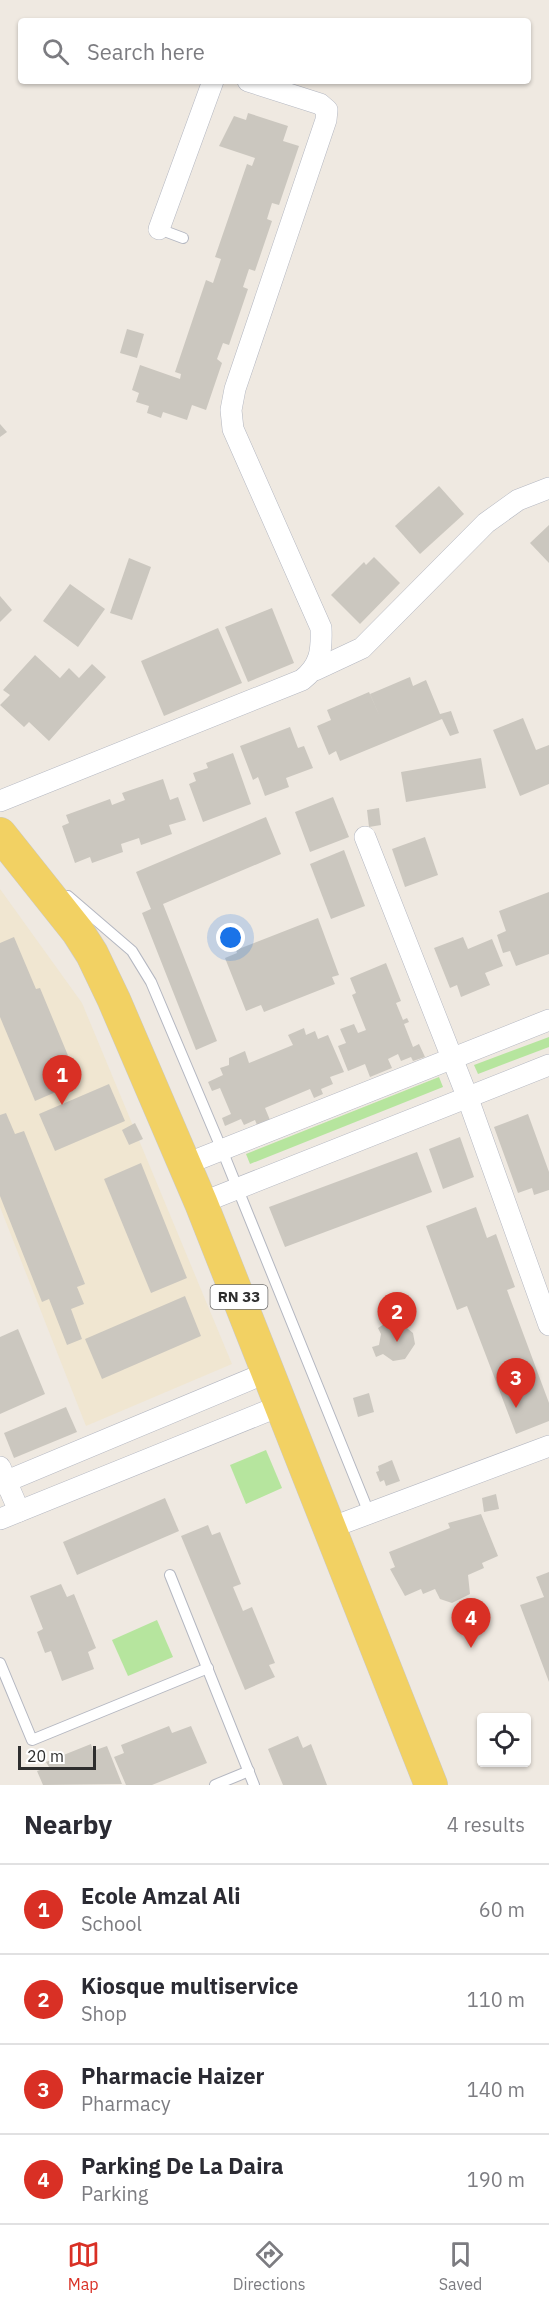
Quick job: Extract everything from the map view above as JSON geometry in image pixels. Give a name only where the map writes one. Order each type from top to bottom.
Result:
[{"type":"main road","name":"RN 33","points":[[5,841],[78,932],[92,954],[186,1164],[431,1785]]},
{"type":"street","points":[[159,229],[212,84]]},
{"type":"street","points":[[257,84],[320,104],[327,110],[326,120],[235,389],[231,410],[234,429],[321,628],[322,650],[315,670]]},
{"type":"street","points":[[0,801],[302,680],[315,670],[362,648],[486,523],[518,500],[549,488]]},
{"type":"street","points":[[365,837],[467,1096],[549,1325]]},
{"type":"street","points":[[186,1164],[549,1020]]},
{"type":"street","points":[[201,1203],[549,1065]]},
{"type":"street","points":[[268,1372],[2,1478],[10,1515],[282,1405]]},
{"type":"street","points":[[330,1528],[549,1446]]},
{"type":"lane","points":[[159,229],[183,238]]},
{"type":"lane","points":[[5,841],[132,951],[151,982],[238,1188],[369,1513]]},
{"type":"lane","points":[[170,1575],[254,1785]]},
{"type":"lane","points":[[0,1663],[32,1740],[207,1668]]},
{"type":"lane","points":[[215,1785],[249,1771]]},
{"type":"shaded area","points":[[0,889],[82,1003],[232,1364],[86,1426],[0,1207]]},
{"type":"green space","points":[[549,1037],[549,1047],[478,1074],[474,1065]]},
{"type":"green space","points":[[439,1077],[443,1087],[250,1164],[246,1154]]},
{"type":"green space","points":[[266,1450],[282,1488],[246,1504],[230,1465]]},
{"type":"green space","points":[[157,1620],[173,1657],[128,1676],[112,1640]]},
{"type":"building","points":[[248,113],[288,126],[283,141],[299,146],[279,205],[272,203],[267,219],[272,221],[255,271],[249,269],[243,287],[248,289],[229,345],[223,343],[217,359],[222,363],[206,410],[192,405],[187,420],[163,412],[161,418],[147,413],[149,406],[136,402],[139,393],[132,390],[140,365],[180,379],[181,374],[175,372],[206,280],[213,283],[221,259],[215,257],[247,164],[252,166],[255,158],[219,146],[234,116],[246,120]]},
{"type":"building","points":[[127,329],[144,334],[137,358],[120,353]]},
{"type":"building","points":[[0,424],[7,432],[0,437]]},
{"type":"building","points":[[439,486],[464,514],[420,554],[395,526]]},
{"type":"building","points":[[549,525],[549,563],[530,543]]},
{"type":"building","points":[[374,557],[400,583],[360,624],[331,595],[364,562],[366,565]]},
{"type":"building","points":[[129,558],[151,567],[132,620],[110,613]]},
{"type":"building","points":[[70,584],[105,609],[78,647],[43,621]]},
{"type":"building","points":[[0,596],[12,610],[0,622]]},
{"type":"building","points":[[272,608],[294,663],[248,682],[225,627]]},
{"type":"building","points":[[218,628],[242,683],[164,716],[141,661]]},
{"type":"building","points":[[35,655],[60,678],[69,668],[79,678],[92,664],[106,677],[49,741],[29,722],[24,727],[0,705],[10,695],[3,690]]},
{"type":"building","points":[[410,677],[413,686],[426,680],[440,714],[451,711],[459,733],[450,736],[442,719],[340,761],[336,751],[329,755],[317,726],[331,720],[327,710],[369,692],[381,719],[370,694]]},
{"type":"building","points":[[523,718],[536,750],[549,745],[549,784],[520,796],[493,730]]},
{"type":"building","points":[[290,727],[298,748],[304,746],[313,768],[286,778],[289,787],[265,796],[258,777],[253,780],[240,746]]},
{"type":"building","points":[[233,753],[251,804],[203,822],[189,784],[196,781],[193,773],[208,768],[206,763]]},
{"type":"building","points":[[481,758],[486,788],[406,802],[401,772]]},
{"type":"building","points":[[163,779],[170,800],[178,797],[186,820],[169,825],[172,834],[141,845],[139,838],[121,844],[123,852],[92,863],[90,857],[75,863],[62,826],[69,823],[66,815],[110,799],[112,805],[125,800],[122,793]]},
{"type":"building","points":[[333,797],[349,837],[310,852],[295,812]]},
{"type":"building","points":[[379,808],[381,825],[369,827],[367,810]]},
{"type":"building","points":[[266,817],[281,854],[163,904],[217,1041],[196,1050],[142,913],[151,909],[136,872]]},
{"type":"building","points":[[425,837],[438,875],[405,887],[392,849]]},
{"type":"building","points":[[344,850],[365,906],[331,919],[310,864]]},
{"type":"building","points":[[549,892],[549,954],[516,966],[510,951],[503,953],[497,935],[506,931],[499,911]]},
{"type":"building","points":[[318,918],[339,975],[332,977],[335,984],[264,1012],[261,1005],[246,1011],[225,958],[237,953],[236,950]]},
{"type":"building","points":[[14,937],[36,989],[40,988],[79,1082],[35,1101],[0,1017],[0,943]]},
{"type":"building","points":[[463,937],[468,949],[492,939],[503,966],[485,973],[490,985],[461,997],[457,985],[450,988],[434,948]]},
{"type":"building","points":[[386,963],[401,1001],[396,1003],[403,1020],[407,1018],[409,1022],[404,1024],[413,1047],[419,1044],[425,1057],[413,1061],[411,1057],[401,1061],[398,1054],[388,1059],[392,1068],[370,1077],[365,1064],[348,1071],[338,1046],[346,1043],[340,1029],[354,1024],[358,1033],[366,1030],[352,995],[356,993],[350,978]]},
{"type":"building","points":[[304,1028],[306,1035],[315,1031],[318,1039],[328,1035],[344,1072],[330,1077],[333,1084],[321,1089],[323,1094],[314,1098],[310,1089],[265,1108],[270,1120],[257,1125],[255,1120],[244,1125],[241,1119],[225,1126],[222,1118],[231,1114],[220,1088],[212,1091],[208,1082],[223,1075],[220,1068],[229,1065],[229,1058],[245,1051],[249,1063],[293,1045],[288,1035]]},
{"type":"building","points":[[109,1084],[125,1121],[55,1151],[39,1114]]},
{"type":"building","points":[[6,1113],[15,1134],[24,1131],[85,1284],[77,1287],[84,1304],[71,1309],[82,1339],[67,1345],[49,1299],[42,1302],[0,1196],[0,1115]]},
{"type":"building","points":[[528,1114],[549,1172],[549,1190],[534,1195],[532,1188],[518,1193],[494,1127]]},
{"type":"building","points":[[135,1123],[143,1139],[129,1145],[122,1130]]},
{"type":"building","points":[[460,1137],[474,1177],[443,1189],[429,1149]]},
{"type":"building","points":[[417,1152],[432,1192],[285,1247],[269,1207]]},
{"type":"building","points":[[141,1163],[187,1278],[151,1293],[104,1179]]},
{"type":"building","points":[[476,1207],[487,1238],[496,1234],[515,1287],[507,1290],[549,1403],[549,1421],[516,1434],[467,1306],[457,1310],[426,1226]]},
{"type":"building","points":[[185,1296],[201,1336],[102,1379],[85,1339]]},
{"type":"building","points":[[389,1321],[391,1325],[403,1325],[413,1333],[415,1344],[405,1359],[393,1361],[383,1354],[376,1357],[372,1347],[379,1345],[381,1334],[378,1328]]},
{"type":"building","points":[[18,1329],[45,1394],[0,1414],[0,1337]]},
{"type":"building","points":[[369,1393],[374,1412],[358,1417],[353,1398]]},
{"type":"building","points":[[66,1407],[77,1432],[14,1458],[4,1433]]},
{"type":"building","points":[[392,1460],[400,1481],[386,1486],[384,1480],[380,1482],[376,1472],[379,1471],[378,1466]]},
{"type":"building","points":[[496,1494],[499,1509],[484,1512],[482,1498]]},
{"type":"building","points":[[165,1498],[179,1531],[77,1575],[63,1542]]},
{"type":"building","points":[[481,1514],[498,1556],[482,1563],[484,1568],[468,1575],[470,1594],[452,1603],[440,1599],[435,1589],[423,1594],[421,1589],[405,1596],[390,1569],[395,1567],[389,1552],[450,1528],[448,1523]]},
{"type":"building","points":[[208,1525],[212,1535],[220,1532],[241,1584],[233,1587],[243,1611],[252,1607],[275,1663],[269,1665],[275,1677],[245,1690],[181,1536]]},
{"type":"building","points":[[549,1572],[549,1682],[520,1605],[544,1597],[536,1577]]},
{"type":"building","points":[[61,1584],[67,1597],[74,1594],[96,1648],[88,1652],[94,1669],[62,1681],[51,1651],[45,1653],[37,1632],[43,1629],[30,1596]]},
{"type":"building","points":[[169,1726],[172,1733],[191,1726],[207,1763],[152,1785],[126,1785],[114,1757],[124,1753],[121,1745]]},
{"type":"building","points":[[298,1736],[303,1748],[311,1744],[327,1785],[283,1785],[268,1749]]},
{"type":"building","points":[[91,1744],[93,1751],[107,1746],[122,1784],[43,1785],[37,1771],[49,1767],[46,1762]]},
{"type":"place","name":"Ecole Amzal Ali","points":[[62,1105]]},
{"type":"place","name":"Kiosque multiservice","points":[[397,1342]]},
{"type":"place","name":"Pharmacie Haizer","points":[[516,1408]]},
{"type":"place","name":"Parking De La Daira","points":[[471,1648]]}]
